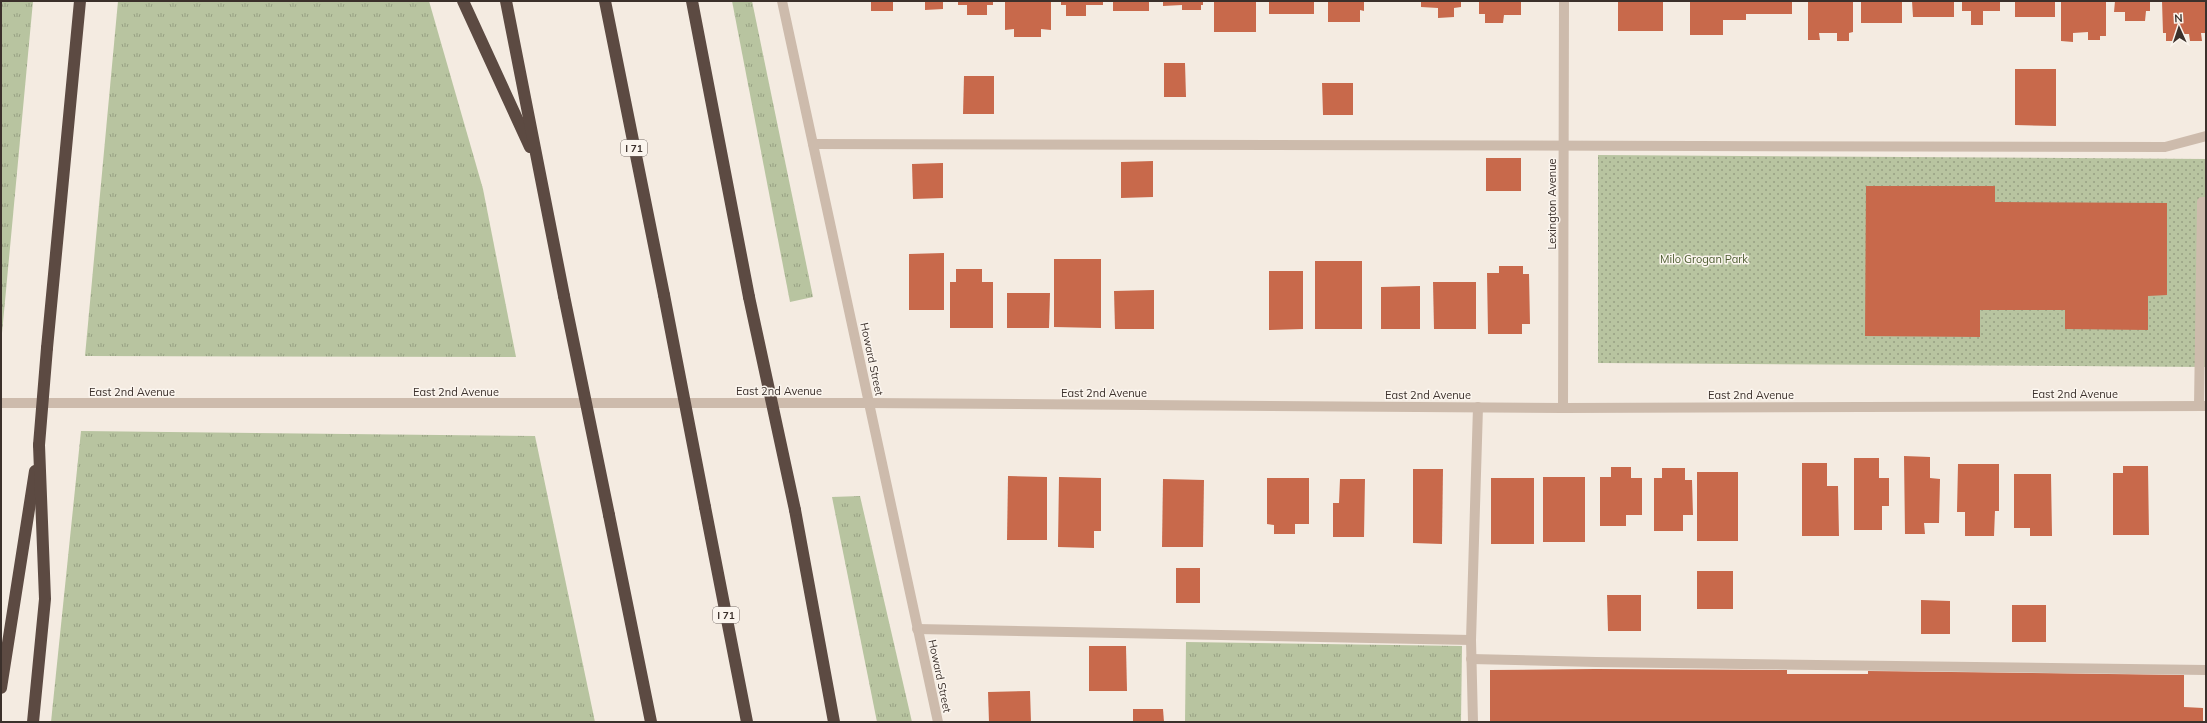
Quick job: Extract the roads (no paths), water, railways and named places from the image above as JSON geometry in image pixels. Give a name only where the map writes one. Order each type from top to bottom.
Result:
[{"type":"highway","points":[[1,688],[39,445],[80,1]]},
{"type":"highway","points":[[463,1],[539,165]]},
{"type":"highway","points":[[506,1],[564,296],[651,722]]},
{"type":"highway","name":"I 71","points":[[605,1],[747,722]]},
{"type":"highway","points":[[692,1],[749,297],[795,510],[836,722]]},
{"type":"highway","points":[[33,722],[45,599],[39,445]]},
{"type":"street","name":"Howard Street","points":[[782,1],[938,722]]},
{"type":"street","name":"Lexington Avenue","points":[[1563,408],[1564,1]]},
{"type":"street","points":[[813,144],[2165,147],[2206,136]]},
{"type":"street","points":[[2203,406],[2202,202],[2206,202]]},
{"type":"street","name":"East 2nd Avenue","points":[[1,403],[869,403],[1563,408],[2203,406]]},
{"type":"street","points":[[1473,722],[1471,640],[1478,407]]},
{"type":"street","points":[[917,629],[1471,640]]},
{"type":"street","points":[[1471,659],[2206,670]]},
{"type":"park label","name":"Milo Grogan Park","points":[[1704,259]]}]
